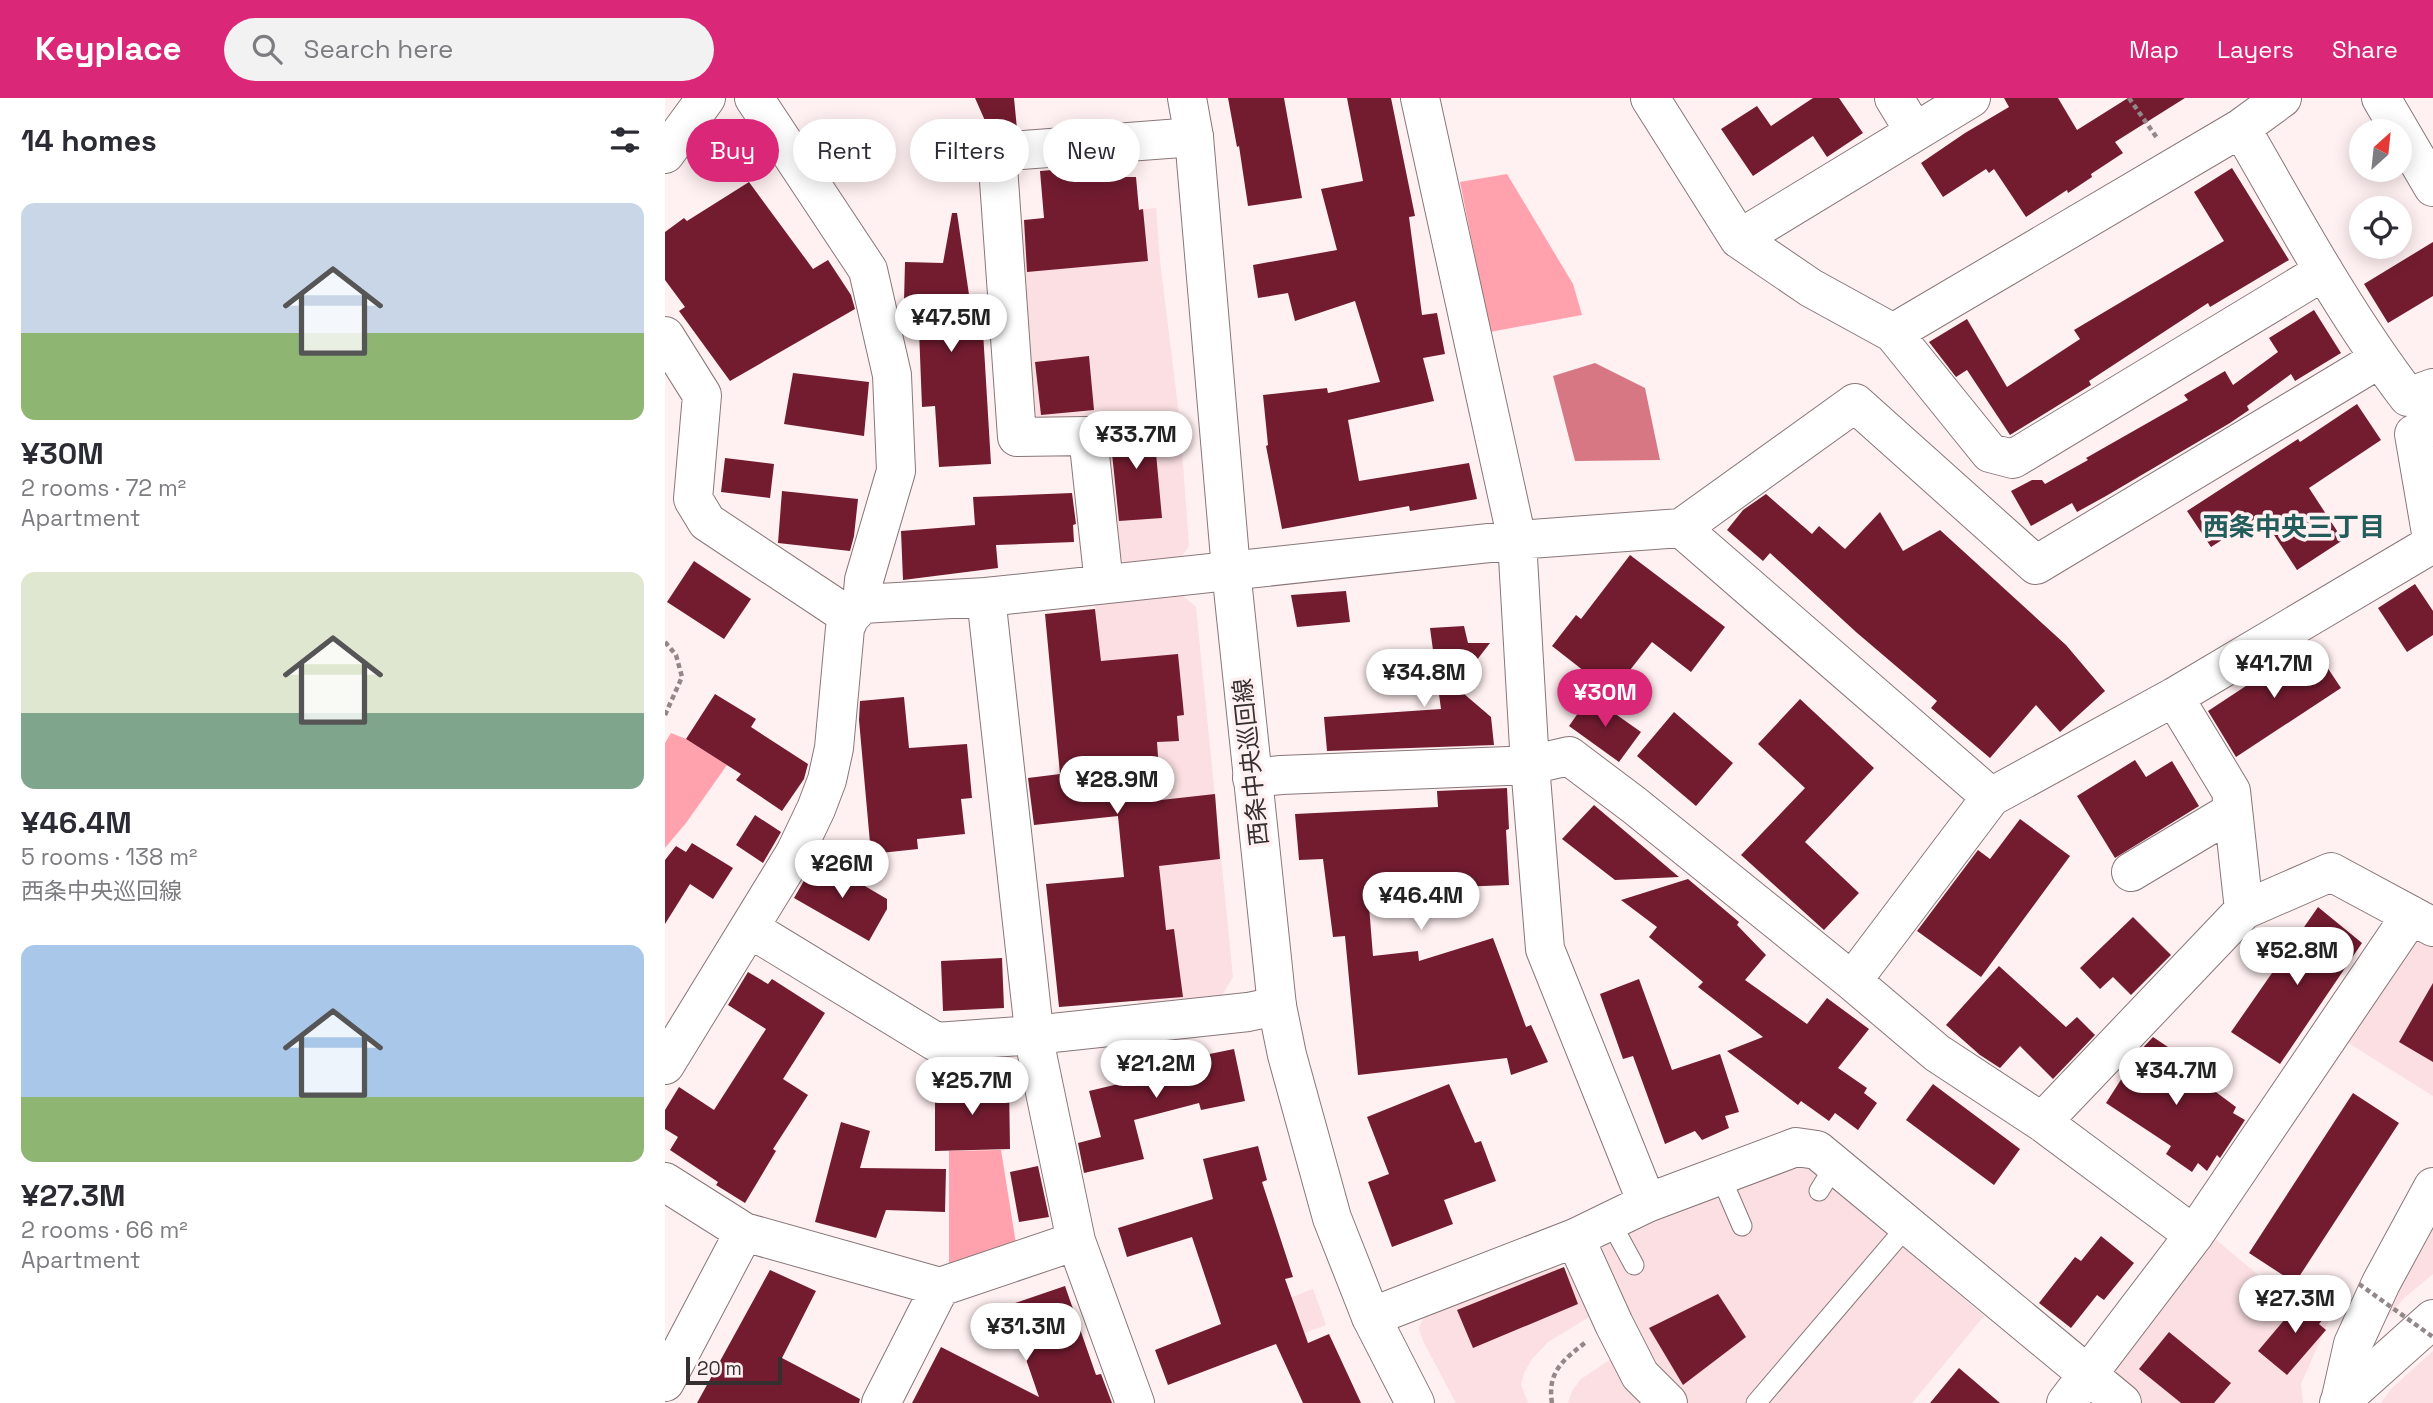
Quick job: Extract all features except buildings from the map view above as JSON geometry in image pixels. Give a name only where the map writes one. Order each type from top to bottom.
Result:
[{"type":"street","points":[[665,154],[706,98]]},
{"type":"street","points":[[665,1065],[795,853],[816,809],[827,780],[834,748],[845,628],[856,611],[895,471],[892,375],[868,270],[754,98]]},
{"type":"street","name":"西条中央巡回線","points":[[1187,98],[1194,137],[1231,570],[1277,1006],[1287,1055],[1332,1217],[1371,1318],[1415,1403]]},
{"type":"street","points":[[1420,98],[1517,540],[1530,765],[1545,949],[1647,1203]]},
{"type":"street","points":[[1650,98],[1739,239],[1811,288],[1893,333],[1990,453],[2013,460],[2324,271]]},
{"type":"street","points":[[1894,98],[1914,131]]},
{"type":"street","points":[[1739,239],[1971,98]]},
{"type":"street","points":[[1893,333],[2241,128],[2282,98]]},
{"type":"street","points":[[2381,98],[2433,187]]},
{"type":"street","points":[[2241,128],[2379,359],[2408,397],[2433,388]]},
{"type":"street","points":[[1104,584],[1088,436],[1017,437],[997,152],[1194,137]]},
{"type":"street","points":[[665,336],[702,395],[693,499],[707,522],[856,611],[1517,540],[1681,528],[1855,403],[2036,565],[2379,359]]},
{"type":"street","points":[[1853,981],[1991,797],[2174,696],[2432,544],[2414,434],[2433,425]]},
{"type":"street","points":[[1681,528],[1991,797]]},
{"type":"street","points":[[986,597],[1034,1035],[1076,1241],[1135,1403]]},
{"type":"street","points":[[2174,696],[2231,791],[2244,911]]},
{"type":"street","points":[[1252,778],[1530,765],[1569,756],[1853,981],[1937,1054],[2042,1122],[2194,1235]]},
{"type":"street","points":[[2131,872],[2233,811]]},
{"type":"street","points":[[2042,1122],[2244,911],[2331,872],[2422,921],[2194,1235],[2077,1388]]},
{"type":"street","points":[[749,928],[853,1002],[936,1042],[1034,1035],[1248,1012],[1277,1006]]},
{"type":"street","points":[[1371,1318],[1575,1238],[1647,1203],[1796,1147],[1817,1150],[1827,1178],[1908,1225],[2077,1388],[2122,1403]]},
{"type":"street","points":[[665,1182],[744,1232],[940,1287],[1076,1241]]},
{"type":"street","points":[[2339,1402],[2353,1344],[2381,1283],[2433,1186]]},
{"type":"street","points":[[665,1382],[744,1232]]},
{"type":"street","points":[[1575,1238],[1613,1324],[1640,1375],[1668,1403]]},
{"type":"street","points":[[881,1403],[940,1287]]},
{"type":"street","points":[[2339,1402],[2433,1319]]},
{"type":"lane","points":[[1720,1175],[1742,1226]]},
{"type":"lane","points":[[1611,1221],[1634,1265]]},
{"type":"lane","points":[[1756,1403],[1908,1225]]},
{"type":"path","points":[[2129,98],[2176,165]]},
{"type":"path","points":[[665,642],[676,655],[682,677],[665,716]]},
{"type":"path","points":[[2359,1284],[2433,1337]]},
{"type":"path","points":[[1552,1403],[1549,1388],[1557,1367],[1613,1324]]},
{"type":"shaded area","points":[[1507,174],[1573,284],[1582,315],[1490,332],[1460,182]]},
{"type":"shaded area","points":[[1156,208],[1180,423],[1189,546],[1177,563],[1137,569],[1123,562],[1115,535],[1104,426],[1045,428],[1034,422],[1014,221]]},
{"type":"shaded area","points":[[1595,363],[1645,388],[1660,460],[1575,461],[1553,376]]},
{"type":"shaded area","points":[[1174,588],[1196,607],[1233,977],[1221,997],[1139,1007],[1094,595]]},
{"type":"shaded area","points":[[671,733],[686,739],[727,765],[665,848],[665,743]]},
{"type":"shaded area","points":[[2425,938],[2433,943],[2433,1096],[2339,1037],[2406,942]]},
{"type":"shaded area","points":[[1001,1150],[1017,1250],[949,1265],[949,1151]]},
{"type":"shaded area","points":[[1783,1161],[1808,1165],[1984,1316],[1912,1403],[1686,1403],[1650,1362],[1600,1255],[1608,1233]]},
{"type":"shaded area","points":[[2433,1205],[2433,1274],[2404,1298],[2380,1326]]},
{"type":"shaded area","points":[[2209,1234],[2298,1308],[2331,1274],[2344,1286],[2301,1384],[2303,1403],[2139,1403],[2113,1381],[2114,1360]]},
{"type":"shaded area","points":[[1546,1263],[1574,1275],[1594,1314],[1548,1342],[1532,1359],[1521,1385],[1528,1403],[1456,1403],[1423,1341],[1419,1328],[1426,1312]]},
{"type":"shaded area","points":[[1313,1289],[1326,1325],[1241,1357],[1227,1322]]},
{"type":"shaded area","points":[[2433,1351],[2433,1403],[2381,1403],[2391,1389]]},
{"type":"shaded area","points":[[1614,1357],[1642,1403],[1568,1403],[1572,1391],[1581,1379]]},
{"type":"district","name":"西条中央三丁目","points":[[2294,527]]}]
